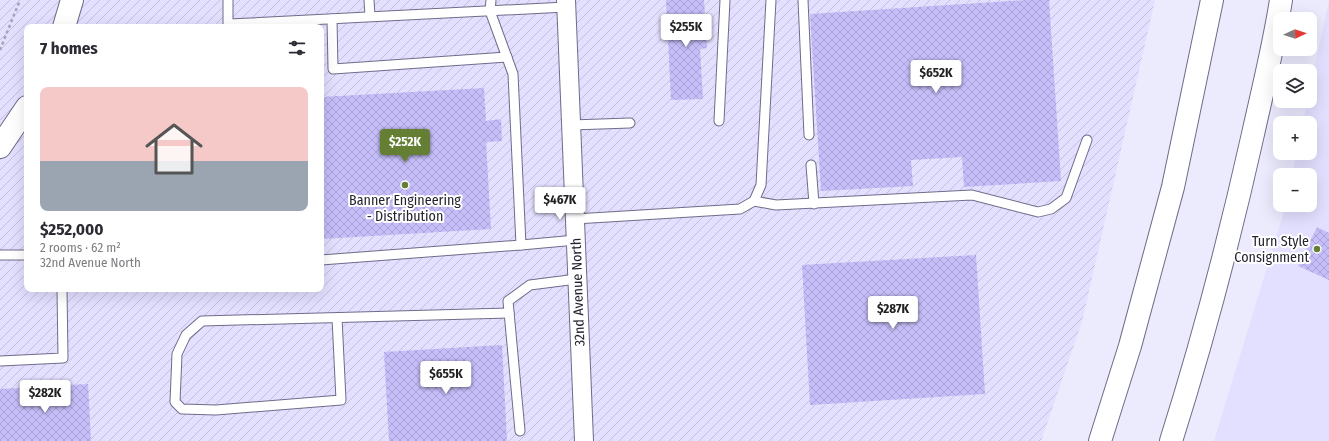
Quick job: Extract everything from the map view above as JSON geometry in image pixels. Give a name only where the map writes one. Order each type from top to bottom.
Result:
[{"type":"main road","points":[[65,24],[72,0]]},
{"type":"main road","points":[[1100,441],[1130,346],[1173,187],[1212,0]]},
{"type":"main road","points":[[1170,441],[1185,394],[1237,205],[1276,32],[1281,0]]},
{"type":"main road","points":[[0,147],[24,111]]},
{"type":"street","name":"32nd Avenue North","points":[[566,3],[584,441]]},
{"type":"lane","points":[[228,0],[228,24]]},
{"type":"lane","points":[[370,0],[370,16]]},
{"type":"lane","points":[[491,0],[490,10],[513,74],[521,245]]},
{"type":"lane","points":[[719,121],[725,0]]},
{"type":"lane","points":[[575,219],[740,209],[754,201],[761,185],[771,0]]},
{"type":"lane","points":[[803,0],[809,135]]},
{"type":"lane","points":[[258,24],[370,16],[490,10],[566,3]]},
{"type":"lane","points":[[332,19],[333,69],[507,57]]},
{"type":"lane","points":[[571,125],[630,124]]},
{"type":"lane","points":[[754,201],[776,205],[814,204],[972,195],[1038,212],[1051,209],[1066,198],[1087,140]]},
{"type":"lane","points":[[811,165],[814,204]]},
{"type":"lane","points":[[324,260],[576,240]]},
{"type":"lane","points":[[0,255],[24,255]]},
{"type":"lane","points":[[520,432],[508,301],[530,285],[577,279]]},
{"type":"lane","points":[[0,361],[63,358],[62,292]]},
{"type":"lane","points":[[337,318],[341,400],[216,410],[182,409],[175,402],[177,354],[186,335],[202,321],[509,313]]},
{"type":"path","points":[[0,50],[20,0]]},
{"type":"shaded area","points":[[0,0],[1155,0],[1082,322],[1041,441],[0,441]]},
{"type":"shaded area","points":[[1329,0],[1329,441],[1214,441],[1284,212],[1317,212],[1317,168],[1294,168],[1295,160],[1317,160],[1317,116],[1304,116],[1306,108],[1317,108],[1317,64],[1315,64]]},
{"type":"building","points":[[666,0],[704,0],[707,48],[700,49],[703,99],[671,100]]},
{"type":"building","points":[[1027,0],[1049,0],[1061,181],[964,187],[962,157],[911,160],[913,186],[821,191],[810,14]]},
{"type":"building","name":"Banner Engineering - Distribution","points":[[484,88],[486,121],[501,119],[502,141],[486,142],[491,229],[324,239],[324,97]]},
{"type":"building","name":"Turn Style Consignment","points":[[1317,227],[1329,233],[1329,280],[1298,266]]},
{"type":"building","points":[[976,255],[985,394],[810,405],[802,265]]},
{"type":"building","points":[[502,345],[507,441],[389,441],[384,352]]},
{"type":"building","points":[[88,384],[91,441],[0,441],[0,389]]},
{"type":"place","name":"Banner Engineering - Distribution","points":[[405,185]]},
{"type":"place","name":"Turn Style Consignment","points":[[1317,249]]}]
